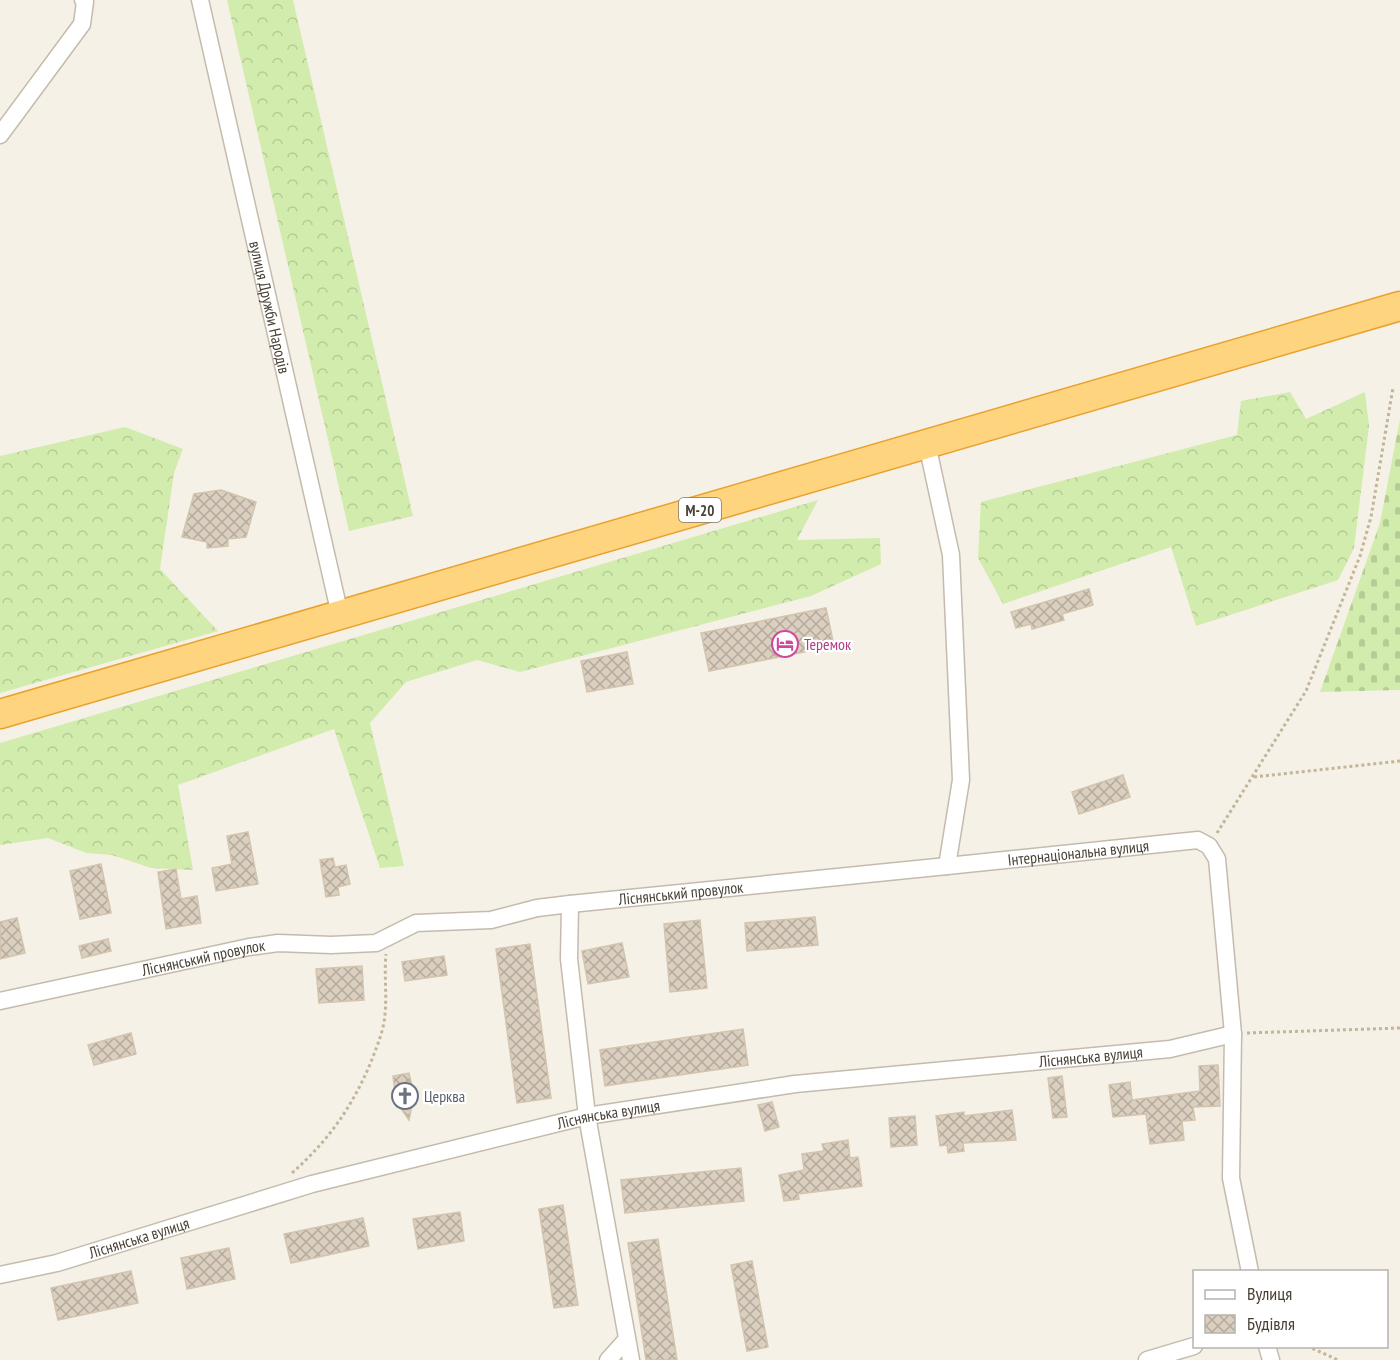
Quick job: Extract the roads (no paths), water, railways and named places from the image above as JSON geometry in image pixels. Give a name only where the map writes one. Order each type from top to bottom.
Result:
[{"type":"highway","name":"М-20","points":[[0,714],[1400,306]]},
{"type":"street","points":[[0,135],[82,24],[85,2],[83,0]]},
{"type":"street","name":"вулиця Дружби Народів","points":[[201,0],[340,615]]},
{"type":"street","points":[[927,444],[951,567],[961,780],[947,866]]},
{"type":"street","name":"Інтернаціональна вулиця","points":[[947,866],[1198,840],[1209,846],[1217,859],[1233,1034]]},
{"type":"street","name":"Ліснянський провулок","points":[[0,1001],[249,947],[278,943],[331,945],[376,943],[416,923],[491,920],[537,908],[570,904],[947,866]]},
{"type":"street","points":[[570,904],[569,959],[587,1116],[631,1360]]},
{"type":"street","points":[[1233,1034],[1231,1178],[1250,1270]]},
{"type":"street","name":"Ліснянська вулиця","points":[[0,1275],[57,1263],[312,1184],[587,1116],[795,1084],[1170,1049],[1233,1034]]},
{"type":"street","points":[[608,1360],[627,1339]]},
{"type":"street","points":[[1147,1360],[1193,1346]]},
{"type":"place","name":"Теремок","points":[[785,644]]},
{"type":"place","name":"Церква","points":[[405,1096]]}]
